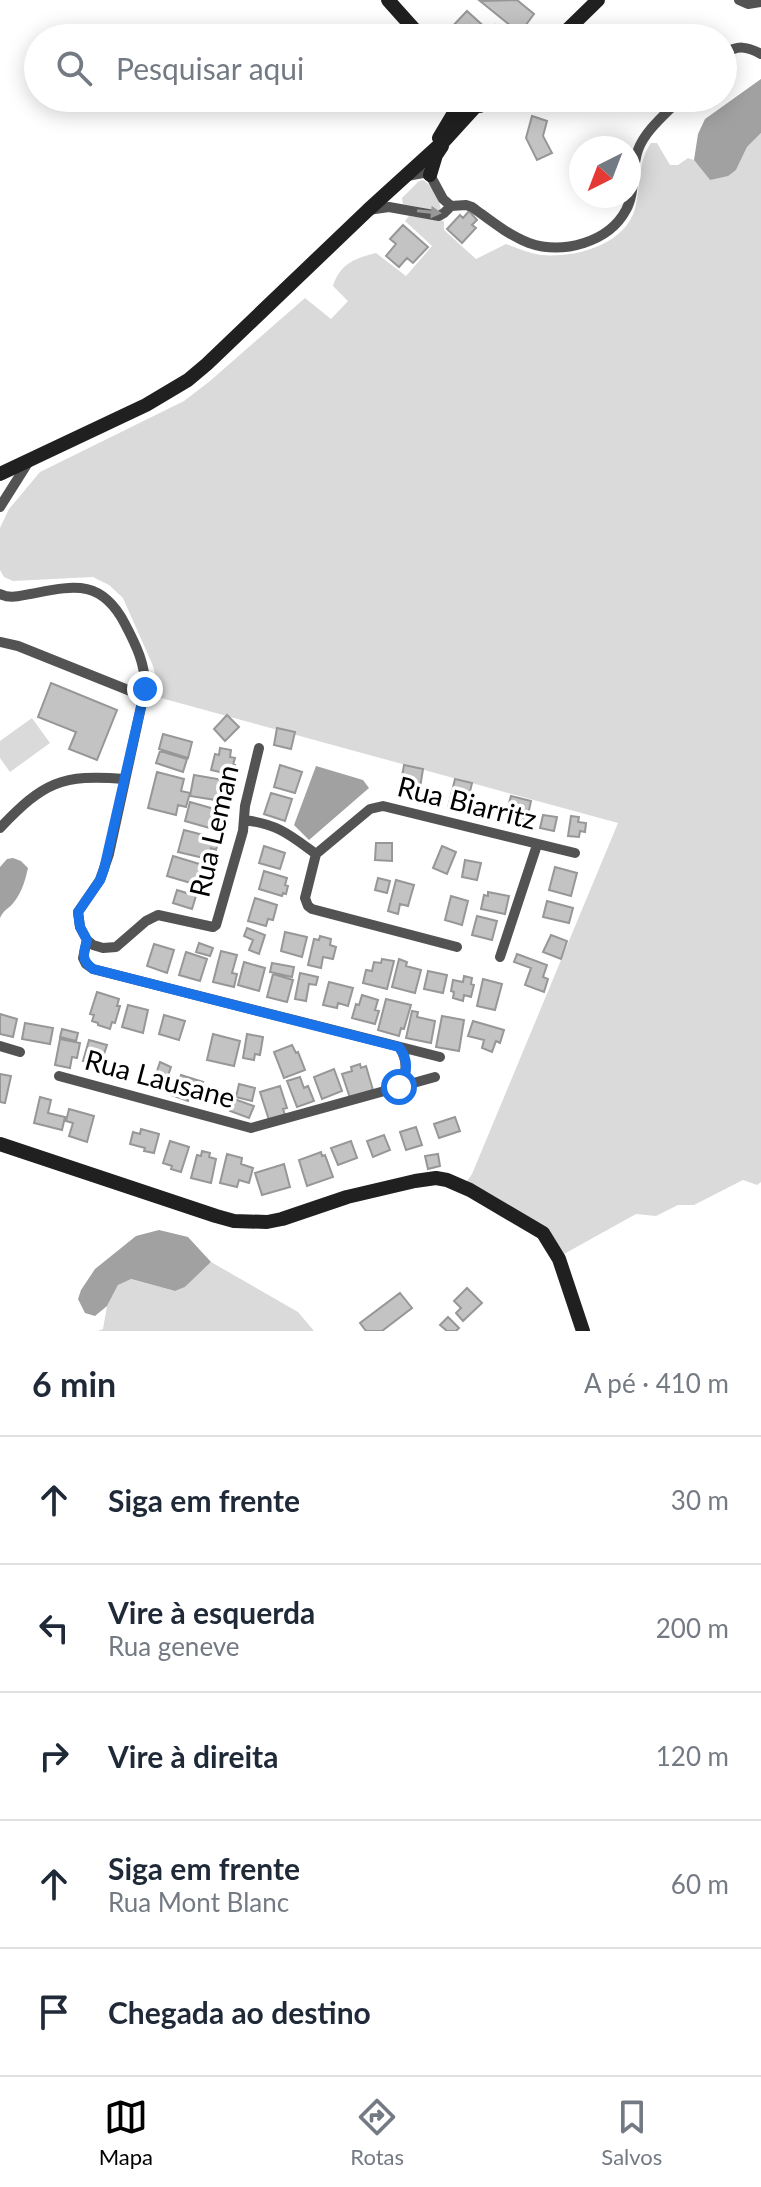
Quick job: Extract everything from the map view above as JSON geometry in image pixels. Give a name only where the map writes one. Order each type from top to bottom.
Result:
[{"type":"main road","points":[[388,0],[409,24]]},
{"type":"main road","points":[[573,24],[598,0]]},
{"type":"main road","points":[[0,474],[146,405],[188,380],[405,177],[465,112]]},
{"type":"main road","points":[[430,175],[436,155],[467,112]]},
{"type":"main road","points":[[430,152],[445,140]]},
{"type":"main road","points":[[0,1144],[216,1216],[250,1223],[282,1219],[347,1197],[425,1178],[447,1180],[543,1233],[559,1259],[583,1331]]},
{"type":"street","points":[[739,0],[748,4],[761,2]]},
{"type":"street","points":[[737,47],[761,54]]},
{"type":"street","points":[[368,210],[389,207],[439,216],[451,206],[466,205],[529,243],[561,248],[584,243],[611,228],[626,210],[631,199],[638,149],[668,112]]},
{"type":"street","points":[[405,177],[423,173],[430,175],[443,199],[451,206]]},
{"type":"street","points":[[0,507],[30,459]]},
{"type":"street","points":[[0,594],[13,597],[80,587],[92,589],[104,596],[122,616],[146,675],[104,869],[78,912],[80,927],[87,940],[83,953],[86,964],[93,969],[440,1057]]},
{"type":"street","points":[[0,642],[18,646],[143,696]]},
{"type":"street","name":"Rua Leman","points":[[87,940],[98,947],[116,947],[146,921],[158,915],[213,927],[216,925],[244,820],[259,748]]},
{"type":"street","points":[[0,828],[22,805],[51,785],[91,777],[125,779]]},
{"type":"street","name":"Rua Biarritz","points":[[316,854],[370,809],[383,806],[575,853]]},
{"type":"street","points":[[244,820],[274,826],[316,854],[305,898],[312,909],[457,947]]},
{"type":"street","points":[[500,957],[537,845]]},
{"type":"street","points":[[0,1046],[20,1052]]},
{"type":"street","points":[[399,1047],[407,1066],[399,1087]]},
{"type":"street","name":"Rua Lausane","points":[[59,1076],[251,1128],[435,1077]]},
{"type":"shaded area","points":[[761,79],[761,133],[747,147],[736,170],[728,176],[710,180],[694,160],[698,134],[705,119],[715,112],[737,112],[737,96]]},
{"type":"shaded area","points":[[761,133],[761,1182],[757,1185],[743,1180],[694,1205],[678,1205],[656,1216],[636,1214],[564,1254],[553,1237],[467,1181],[618,823],[161,698],[153,666],[123,598],[109,585],[93,577],[13,581],[4,577],[0,570],[0,528],[9,509],[40,472],[184,401],[305,298],[331,319],[348,301],[333,286],[349,263],[376,253],[406,276],[432,246],[405,221],[409,216],[444,221],[444,230],[476,259],[506,244],[541,255],[582,252],[609,241],[629,222],[635,208],[641,208],[641,169],[651,143],[657,143],[670,165],[678,165],[688,158],[694,160],[710,180],[736,170],[747,147]]},
{"type":"shaded area","points":[[423,180],[435,194],[441,210],[403,204],[402,198]]},
{"type":"shaded area","points":[[32,718],[50,743],[10,772],[0,758],[0,741]]},
{"type":"shaded area","points":[[316,766],[363,780],[369,788],[309,840],[294,825]]},
{"type":"shaded area","points":[[13,858],[28,868],[19,894],[0,918],[0,867],[7,859]]},
{"type":"shaded area","points":[[159,1230],[188,1237],[211,1262],[185,1287],[175,1291],[131,1279],[118,1285],[107,1306],[95,1316],[85,1313],[78,1299],[95,1269],[136,1236]]},
{"type":"shaded area","points":[[211,1262],[298,1312],[314,1331],[98,1331],[103,1329],[107,1306],[118,1285],[130,1279],[175,1291],[185,1287]]},
{"type":"building","points":[[517,0],[534,14],[526,24],[509,24],[480,1]]},
{"type":"building","points":[[467,11],[481,24],[455,24]]},
{"type":"building","points":[[532,116],[547,121],[543,136],[552,153],[537,160],[526,138]]},
{"type":"building","points":[[469,211],[477,220],[472,225],[476,228],[462,243],[447,229],[460,215],[463,218]]},
{"type":"building","points":[[403,225],[428,247],[413,263],[407,258],[399,267],[386,256],[396,244],[390,239]]},
{"type":"building","points":[[51,683],[117,710],[97,760],[69,749],[76,732],[38,717]]},
{"type":"building","points":[[227,715],[239,727],[225,741],[214,729]]},
{"type":"building","points":[[277,728],[295,732],[291,749],[274,745]]},
{"type":"building","points":[[163,734],[192,742],[188,758],[159,749]]},
{"type":"building","points":[[220,748],[231,750],[230,757],[235,758],[233,775],[211,770]]},
{"type":"building","points":[[160,751],[187,759],[183,772],[156,763]]},
{"type":"building","points":[[280,765],[302,772],[295,793],[274,787]]},
{"type":"building","points":[[404,765],[423,769],[419,794],[399,794]]},
{"type":"building","points":[[157,772],[184,779],[181,791],[190,793],[186,807],[178,805],[176,815],[148,808]]},
{"type":"building","points":[[194,775],[235,782],[233,794],[224,792],[222,801],[190,796]]},
{"type":"building","points":[[455,779],[472,783],[469,813],[448,808]]},
{"type":"building","points":[[271,793],[292,799],[285,821],[264,814]]},
{"type":"building","points":[[511,796],[531,801],[527,819],[506,814]]},
{"type":"building","points":[[190,802],[225,812],[220,831],[185,821]]},
{"type":"building","points":[[543,815],[557,817],[554,831],[540,828]]},
{"type":"building","points":[[571,816],[579,817],[578,822],[586,823],[585,832],[580,831],[579,837],[568,836]]},
{"type":"building","points":[[184,830],[219,839],[216,850],[211,848],[208,859],[178,852]]},
{"type":"building","points":[[376,843],[392,843],[392,861],[375,860]]},
{"type":"building","points":[[264,846],[285,853],[280,869],[259,863]]},
{"type":"building","points":[[442,846],[456,852],[447,874],[433,868]]},
{"type":"building","points":[[173,856],[206,866],[201,886],[167,876]]},
{"type":"building","points":[[465,860],[481,863],[477,880],[462,877]]},
{"type":"building","points":[[555,867],[577,873],[571,896],[549,890]]},
{"type":"building","points":[[264,871],[287,878],[286,894],[282,896],[259,889]]},
{"type":"building","points":[[378,878],[390,881],[387,893],[375,890]]},
{"type":"building","points":[[396,880],[414,885],[408,906],[400,904],[398,914],[388,911]]},
{"type":"building","points":[[177,890],[196,896],[192,909],[173,903]]},
{"type":"building","points":[[488,892],[509,896],[505,914],[481,909],[484,895],[488,896]]},
{"type":"building","points":[[451,896],[468,901],[462,925],[445,920]]},
{"type":"building","points":[[255,898],[277,905],[273,920],[268,919],[266,926],[248,921]]},
{"type":"building","points":[[547,901],[573,908],[569,923],[543,917]]},
{"type":"building","points":[[477,916],[497,921],[492,940],[472,935]]},
{"type":"building","points":[[247,928],[265,935],[259,954],[249,950],[253,940],[244,936]]},
{"type":"building","points":[[285,932],[307,937],[302,957],[281,951]]},
{"type":"building","points":[[551,935],[567,941],[561,959],[543,952]]},
{"type":"building","points":[[320,936],[331,939],[330,945],[336,947],[333,959],[323,957],[321,968],[308,965],[314,939],[319,940]]},
{"type":"building","points":[[199,943],[213,948],[210,956],[196,952]]},
{"type":"building","points":[[154,944],[174,950],[167,973],[147,966]]},
{"type":"building","points":[[221,951],[237,955],[232,973],[237,974],[234,987],[213,982]]},
{"type":"building","points":[[186,952],[207,959],[200,981],[179,975]]},
{"type":"building","points":[[517,954],[547,965],[543,977],[548,979],[544,992],[525,985],[531,968],[514,962]]},
{"type":"building","points":[[382,959],[394,961],[387,989],[363,983],[366,970],[372,971],[374,962],[381,963]]},
{"type":"building","points":[[399,959],[407,962],[406,966],[421,970],[415,993],[392,987]]},
{"type":"building","points":[[244,962],[265,968],[259,991],[238,985]]},
{"type":"building","points":[[272,963],[294,967],[292,977],[270,972]]},
{"type":"building","points":[[428,971],[447,975],[443,993],[424,989]]},
{"type":"building","points":[[300,973],[318,977],[316,985],[309,984],[306,1001],[295,999]]},
{"type":"building","points":[[273,974],[293,980],[287,1002],[267,997]]},
{"type":"building","points":[[464,976],[472,978],[471,984],[474,985],[471,997],[464,995],[463,1001],[453,998],[454,992],[451,991],[453,980],[463,982]]},
{"type":"building","points":[[483,979],[502,984],[495,1010],[477,1006]]},
{"type":"building","points":[[329,982],[353,988],[348,1006],[338,1003],[337,1008],[323,1005]]},
{"type":"building","points":[[97,992],[119,999],[115,1023],[112,1022],[110,1029],[92,1021],[94,1015],[90,1014]]},
{"type":"building","points":[[362,995],[378,1000],[375,1024],[352,1018]]},
{"type":"building","points":[[386,999],[411,1005],[399,1036],[378,1030]]},
{"type":"building","points":[[128,1005],[148,1010],[143,1033],[122,1027]]},
{"type":"building","points":[[412,1011],[418,1012],[417,1017],[435,1021],[431,1043],[406,1038]]},
{"type":"building","points":[[0,1014],[17,1019],[13,1037],[0,1034]]},
{"type":"building","points":[[164,1015],[185,1021],[179,1040],[159,1034]]},
{"type":"building","points":[[442,1016],[464,1020],[459,1051],[436,1047]]},
{"type":"building","points":[[473,1021],[504,1030],[500,1043],[496,1041],[492,1052],[482,1048],[484,1040],[468,1036]]},
{"type":"building","points":[[25,1023],[53,1028],[50,1044],[22,1039]]},
{"type":"building","points":[[62,1029],[78,1033],[76,1041],[60,1037]]},
{"type":"building","points":[[213,1034],[240,1041],[234,1066],[207,1060]]},
{"type":"building","points":[[247,1034],[263,1037],[260,1055],[255,1054],[254,1060],[243,1058]]},
{"type":"building","points":[[60,1039],[80,1043],[77,1058],[72,1057],[70,1068],[55,1065]]},
{"type":"building","points":[[89,1040],[107,1045],[103,1057],[92,1054],[90,1063],[83,1061]]},
{"type":"building","points":[[292,1045],[305,1070],[284,1078],[274,1052]]},
{"type":"building","points":[[160,1062],[171,1067],[166,1081],[155,1077]]},
{"type":"building","points":[[360,1064],[361,1068],[366,1066],[373,1090],[350,1098],[342,1074]]},
{"type":"building","points":[[334,1069],[342,1091],[322,1099],[314,1077]]},
{"type":"building","points":[[0,1074],[11,1076],[5,1103],[0,1102]]},
{"type":"building","points":[[181,1075],[203,1082],[198,1097],[190,1095],[188,1101],[171,1095],[176,1079],[179,1080]]},
{"type":"building","points":[[300,1077],[314,1101],[297,1107],[287,1081]]},
{"type":"building","points":[[239,1084],[255,1088],[252,1101],[236,1097]]},
{"type":"building","points":[[280,1086],[287,1108],[283,1109],[285,1115],[269,1120],[260,1092]]},
{"type":"building","points":[[40,1097],[51,1100],[48,1113],[65,1117],[62,1130],[34,1123]]},
{"type":"building","points":[[234,1099],[254,1106],[249,1118],[230,1111]]},
{"type":"building","points":[[69,1109],[94,1116],[87,1142],[69,1136],[73,1123],[66,1121]]},
{"type":"building","points":[[455,1117],[460,1131],[439,1138],[434,1124]]},
{"type":"building","points":[[416,1127],[422,1145],[406,1150],[400,1132]]},
{"type":"building","points":[[141,1129],[159,1134],[154,1153],[130,1144],[133,1132],[140,1134]]},
{"type":"building","points":[[384,1135],[390,1150],[373,1157],[367,1141]]},
{"type":"building","points":[[170,1141],[189,1147],[181,1172],[163,1163]]},
{"type":"building","points":[[351,1141],[357,1158],[338,1165],[331,1148]]},
{"type":"building","points":[[202,1151],[216,1159],[211,1183],[191,1178],[197,1155],[201,1156]]},
{"type":"building","points":[[321,1152],[333,1177],[307,1186],[299,1160]]},
{"type":"building","points":[[227,1154],[242,1158],[241,1164],[253,1168],[249,1183],[239,1180],[237,1187],[220,1183]]},
{"type":"building","points":[[438,1154],[440,1166],[428,1169],[425,1156]]},
{"type":"building","points":[[284,1164],[290,1187],[262,1195],[255,1173]]},
{"type":"building","points":[[467,1288],[482,1303],[463,1321],[456,1313],[461,1308],[454,1301]]},
{"type":"building","points":[[400,1293],[412,1308],[382,1331],[366,1331],[360,1323]]},
{"type":"building","points":[[448,1317],[459,1328],[456,1331],[447,1331],[440,1325]]},
{"type":"route","points":[[145,689],[104,869],[95,889],[78,912],[80,927],[87,940],[83,953],[86,964],[93,969],[399,1047],[407,1066],[399,1087]]}]
